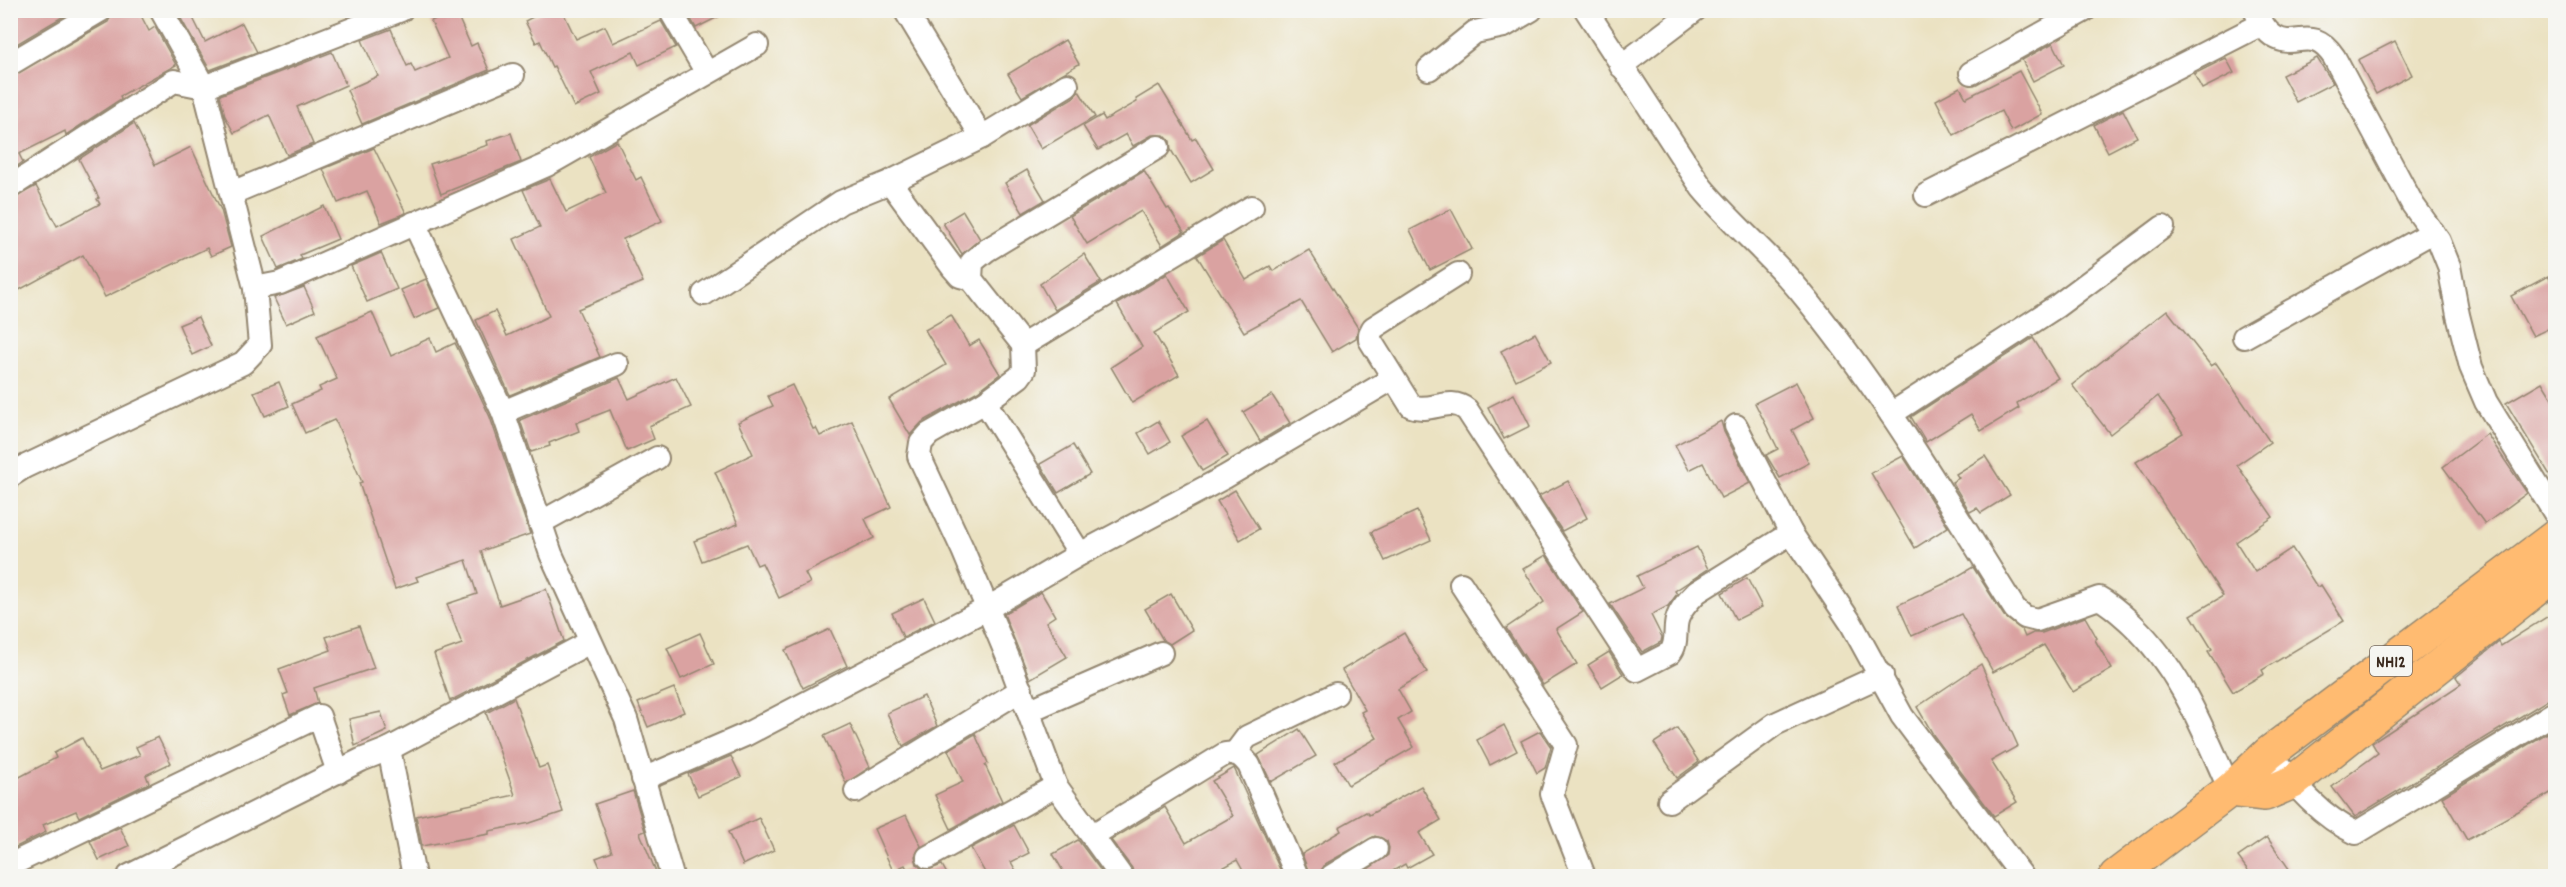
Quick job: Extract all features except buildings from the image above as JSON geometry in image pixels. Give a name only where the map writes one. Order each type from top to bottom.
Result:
[{"type":"highway","name":"NH12","points":[[2116,876],[2230,790],[2269,753],[2556,536]]},
{"type":"highway","points":[[2230,790],[2265,794],[2293,782],[2556,573]]},
{"type":"street","points":[[10,64],[101,10]]},
{"type":"street","points":[[10,476],[24,467],[243,363],[260,345],[255,288],[204,87],[161,10]]},
{"type":"street","points":[[10,187],[174,81],[204,87],[401,10]]},
{"type":"street","points":[[670,10],[707,73]]},
{"type":"street","points":[[905,10],[982,137]]},
{"type":"street","points":[[1429,69],[1475,32],[1504,26],[1531,10]]},
{"type":"street","points":[[1586,10],[1702,188],[1721,211],[1799,290],[1891,414],[2015,609],[2025,617],[2037,620],[2099,598],[2110,604],[2143,634],[2169,664],[2185,690],[2230,790]]},
{"type":"street","points":[[1621,66],[1695,10]]},
{"type":"street","points":[[1971,73],[2085,10]]},
{"type":"street","points":[[1926,195],[2258,17],[2272,36],[2281,40],[2317,40],[2330,51],[2414,205],[2439,241],[2449,266],[2458,315],[2472,367],[2486,402],[2556,515]]},
{"type":"street","points":[[255,288],[280,283],[547,165],[757,45]]},
{"type":"street","points":[[232,193],[513,75]]},
{"type":"street","points":[[704,294],[841,202],[890,182],[982,137],[1067,85]]},
{"type":"street","points":[[971,279],[972,262],[979,255],[1158,147]]},
{"type":"street","points":[[890,182],[953,268],[960,276],[971,279],[1023,345],[1024,370],[1019,377],[985,402],[929,434],[921,443],[919,456],[988,608],[1056,786],[1093,835],[1116,875]]},
{"type":"street","points":[[1023,345],[1252,207]]},
{"type":"street","points":[[414,223],[503,412],[551,554],[626,719],[672,876]]},
{"type":"street","points":[[1891,414],[2057,306],[2163,227]]},
{"type":"street","points":[[2244,337],[2433,232]]},
{"type":"street","points":[[1458,274],[1381,323],[1370,334],[1370,340],[1404,399],[1418,409],[1427,409],[1452,402],[1460,404],[1467,410],[1637,670],[1670,653],[1674,648],[1677,619],[1686,603],[1697,592],[1791,533]]},
{"type":"street","points":[[503,412],[617,364]]},
{"type":"street","points":[[643,779],[745,735],[988,608],[1080,554],[1160,513],[1392,379]]},
{"type":"street","points":[[985,402],[1080,554]]},
{"type":"street","points":[[1736,426],[1791,533],[1851,623],[1882,675],[1902,716],[2022,876]]},
{"type":"street","points":[[540,523],[657,458]]},
{"type":"street","points":[[1461,584],[1566,745],[1552,794],[1584,876]]},
{"type":"street","points":[[134,876],[338,772],[389,749],[590,642]]},
{"type":"street","points":[[856,791],[1024,700],[1161,653]]},
{"type":"street","points":[[1669,801],[1775,724],[1882,675]]},
{"type":"street","points":[[1235,753],[1247,737],[1336,694]]},
{"type":"street","points":[[2269,753],[2326,816],[2356,833],[2556,712]]},
{"type":"street","points":[[10,865],[319,716],[338,772]]},
{"type":"street","points":[[389,749],[414,876]]},
{"type":"street","points":[[1093,835],[1225,754],[1235,753],[1249,765],[1297,876]]},
{"type":"street","points":[[928,857],[1056,786]]},
{"type":"street","points":[[1332,876],[1376,849]]}]
